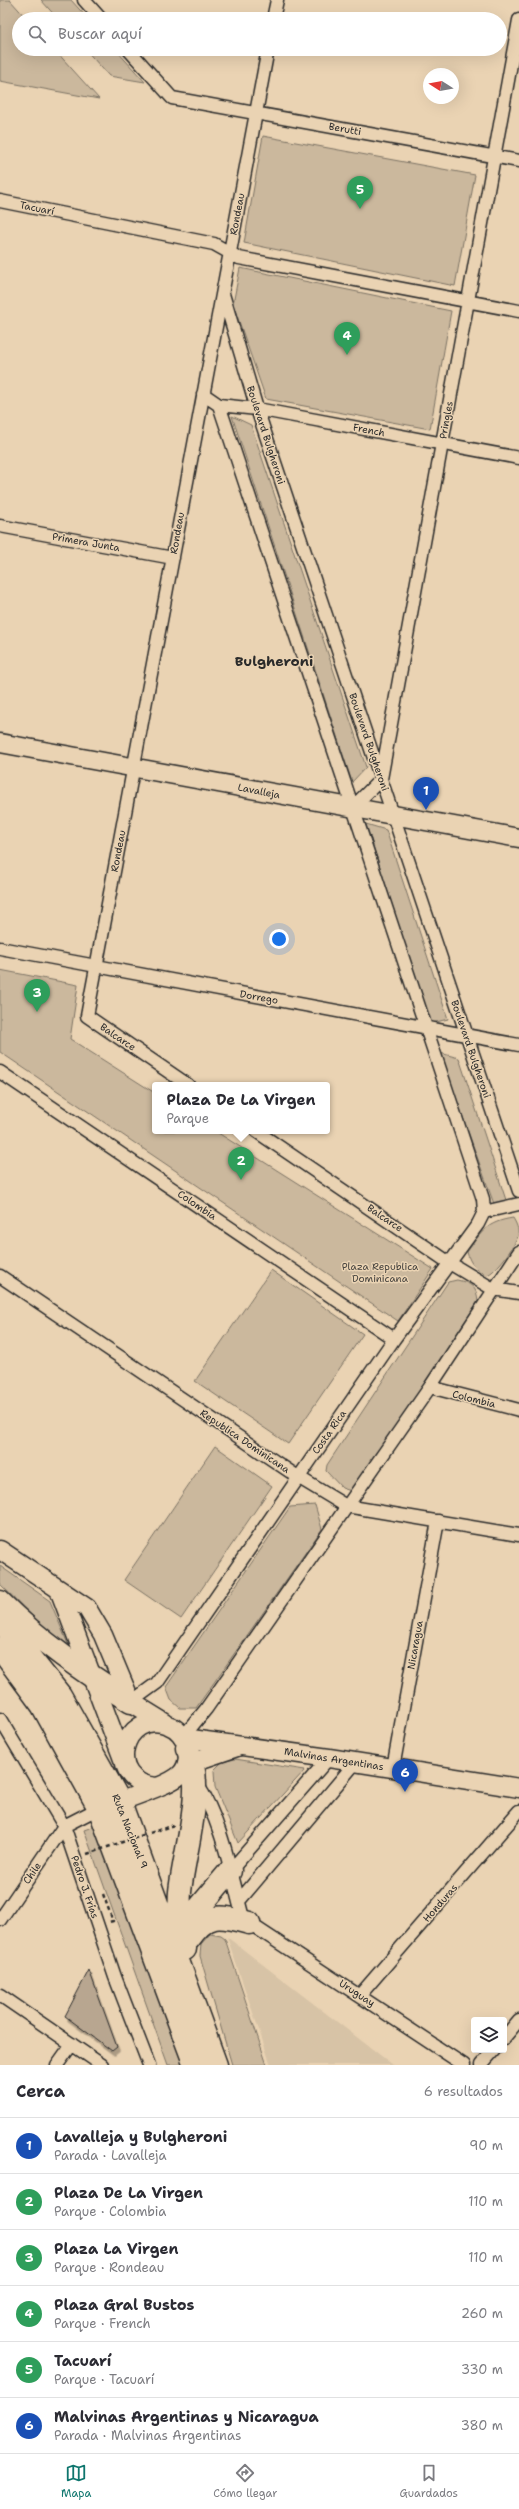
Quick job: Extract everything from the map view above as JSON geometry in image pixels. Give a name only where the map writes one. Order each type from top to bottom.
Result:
[{"type":"highway","points":[[0,1602],[31,1631],[93,1679],[139,1708]]},
{"type":"highway","name":"Ruta Nacional 9","points":[[0,1620],[60,1695],[120,1802],[216,2065]]},
{"type":"highway","name":"Ruta Nacional 9","points":[[0,1648],[42,1704],[99,1808],[195,2065]]},
{"type":"highway","points":[[188,1757],[180,1892],[180,1918],[195,2006]]},
{"type":"highway","points":[[185,1944],[198,1909],[230,1871]]},
{"type":"highway","points":[[185,1944],[198,1926],[208,1919],[232,1919],[249,1923]]},
{"type":"street","points":[[84,0],[95,12]]},
{"type":"street","points":[[274,12],[277,0]]},
{"type":"street","name":"Pringles","points":[[381,779],[519,20]]},
{"type":"street","name":"Berutti","points":[[134,56],[172,98],[519,161]]},
{"type":"street","name":"Rondeau","points":[[87,1016],[173,558],[202,394],[267,56]]},
{"type":"street","name":"Tacuarí","points":[[0,201],[214,244],[239,258],[519,311]]},
{"type":"street","name":"Boulevard Bulgheroni","points":[[222,291],[257,409],[519,1191]]},
{"type":"street","points":[[202,394],[219,405],[424,1027],[483,1199],[484,1212],[519,1204]]},
{"type":"street","name":"French","points":[[219,405],[257,409],[519,458]]},
{"type":"street","name":"Primera Junta","points":[[0,526],[173,558]]},
{"type":"street","name":"Lavalleja","points":[[0,743],[519,838]]},
{"type":"street","points":[[352,808],[381,779]]},
{"type":"street","name":"Dorrego","points":[[0,948],[519,1045]]},
{"type":"street","name":"Balcarce","points":[[87,1016],[184,1082]]},
{"type":"street","name":"Colombia","points":[[0,1072],[394,1339]]},
{"type":"street","name":"Balcarce","points":[[260,1134],[448,1262],[493,1288],[519,1293]]},
{"type":"street","name":"Costa Rica","points":[[134,1731],[139,1708],[394,1339],[448,1262],[478,1224],[484,1212]]},
{"type":"street","points":[[64,1826],[99,1808],[120,1802],[176,1780],[188,1757],[206,1709],[430,1387],[493,1288],[519,1252]]},
{"type":"street","name":"Republica Dominicana","points":[[0,1276],[298,1477],[346,1506],[519,1535]]},
{"type":"street","name":"Colombia","points":[[430,1387],[519,1410]]},
{"type":"street","name":"Nicaragua","points":[[393,1768],[438,1521]]},
{"type":"street","points":[[0,1550],[60,1592],[87,1608],[94,1618],[139,1708],[169,1725],[188,1757],[205,1796],[217,1827],[242,1914],[249,1923]]},
{"type":"street","points":[[60,1592],[125,1764],[132,1776],[137,1781],[158,1787]]},
{"type":"street","name":"Costa Rica","points":[[139,1708],[157,1683]]},
{"type":"street","name":"Pedro J. Frías","points":[[0,1719],[64,1826],[115,1977],[148,2065]]},
{"type":"street","points":[[125,1764],[124,1749],[134,1731],[151,1723],[169,1725]]},
{"type":"street","points":[[188,1757],[244,1745]]},
{"type":"street","name":"Malvinas Argentinas","points":[[188,1757],[244,1745],[519,1788]]},
{"type":"street","points":[[230,1871],[329,1758]]},
{"type":"street","points":[[239,1901],[356,1762]]},
{"type":"street","name":"Honduras","points":[[360,1995],[519,1811]]},
{"type":"street","name":"Chile","points":[[0,1920],[64,1826]]},
{"type":"street","name":"Uruguay","points":[[249,1923],[464,2065]]},
{"type":"street","points":[[0,1995],[102,2065]]},
{"type":"street","points":[[507,2034],[519,2020]]},
{"type":"street","points":[[57,2065],[72,2044]]},
{"type":"street","points":[[481,2065],[491,2053]]},
{"type":"path","points":[[88,1854],[146,1834]]},
{"type":"shaded area","points":[[227,1937],[393,2065],[271,2065]]},
{"type":"green space","points":[[0,0],[10,0],[21,12],[12,12],[12,56],[60,56],[99,99],[0,81]]},
{"type":"green space","points":[[41,0],[71,0],[82,12],[52,12]]},
{"type":"green space","points":[[91,56],[121,56],[145,82],[109,76]]},
{"type":"green space","points":[[263,136],[475,175],[455,286],[244,243]]},
{"type":"green space","points":[[240,268],[451,311],[430,429],[266,399],[233,304]]},
{"type":"green space","points":[[232,416],[251,425],[366,767],[352,782]]},
{"type":"green space","points":[[366,824],[386,830],[448,1019],[432,1023],[428,1016]]},
{"type":"green space","name":"Plaza Republica Dominicana","points":[[0,970],[78,985],[70,1039],[152,1091],[152,1134],[220,1134],[433,1269],[398,1321],[0,1052]]},
{"type":"green space","points":[[440,1053],[459,1058],[506,1200],[494,1204]]},
{"type":"green space","points":[[513,1218],[518,1231],[518,1236],[513,1246],[505,1258],[491,1273],[487,1275],[483,1273],[472,1263],[467,1252],[481,1233],[491,1225]]},
{"type":"green space","points":[[271,1270],[363,1334],[288,1444],[195,1381]]},
{"type":"green space","points":[[457,1280],[470,1284],[475,1289],[478,1301],[354,1492],[342,1488],[326,1471],[327,1465],[448,1282]]},
{"type":"green space","points":[[215,1446],[272,1486],[181,1619],[124,1580]]},
{"type":"green space","points":[[315,1505],[322,1529],[196,1708],[180,1708],[171,1700],[166,1687],[290,1507]]},
{"type":"green space","points":[[0,1566],[50,1601],[73,1656],[0,1584]]},
{"type":"green space","points":[[235,1759],[305,1770],[238,1843],[215,1787],[214,1770],[222,1762]]},
{"type":"green space","points":[[98,1825],[185,2065],[168,2065],[84,1830]]},
{"type":"green space","points":[[210,1934],[221,1936],[225,1939],[267,2065],[232,2065],[200,1956],[201,1944]]},
{"type":"building","points":[[89,1970],[117,2047],[112,2051],[65,2016]]},
{"type":"place","name":"Tacuarí","points":[[360,209]]},
{"type":"place","name":"Plaza Gral Bustos","points":[[347,355]]},
{"type":"place","name":"Lavalleja y Bulgheroni","points":[[426,810]]},
{"type":"place","name":"Plaza La Virgen","points":[[37,1012]]},
{"type":"place","name":"Plaza De La Virgen","points":[[241,1180]]},
{"type":"place","name":"Malvinas Argentinas y Nicaragua","points":[[405,1792]]},
{"type":"district","name":"Bulgheroni","points":[[274,661]]}]
